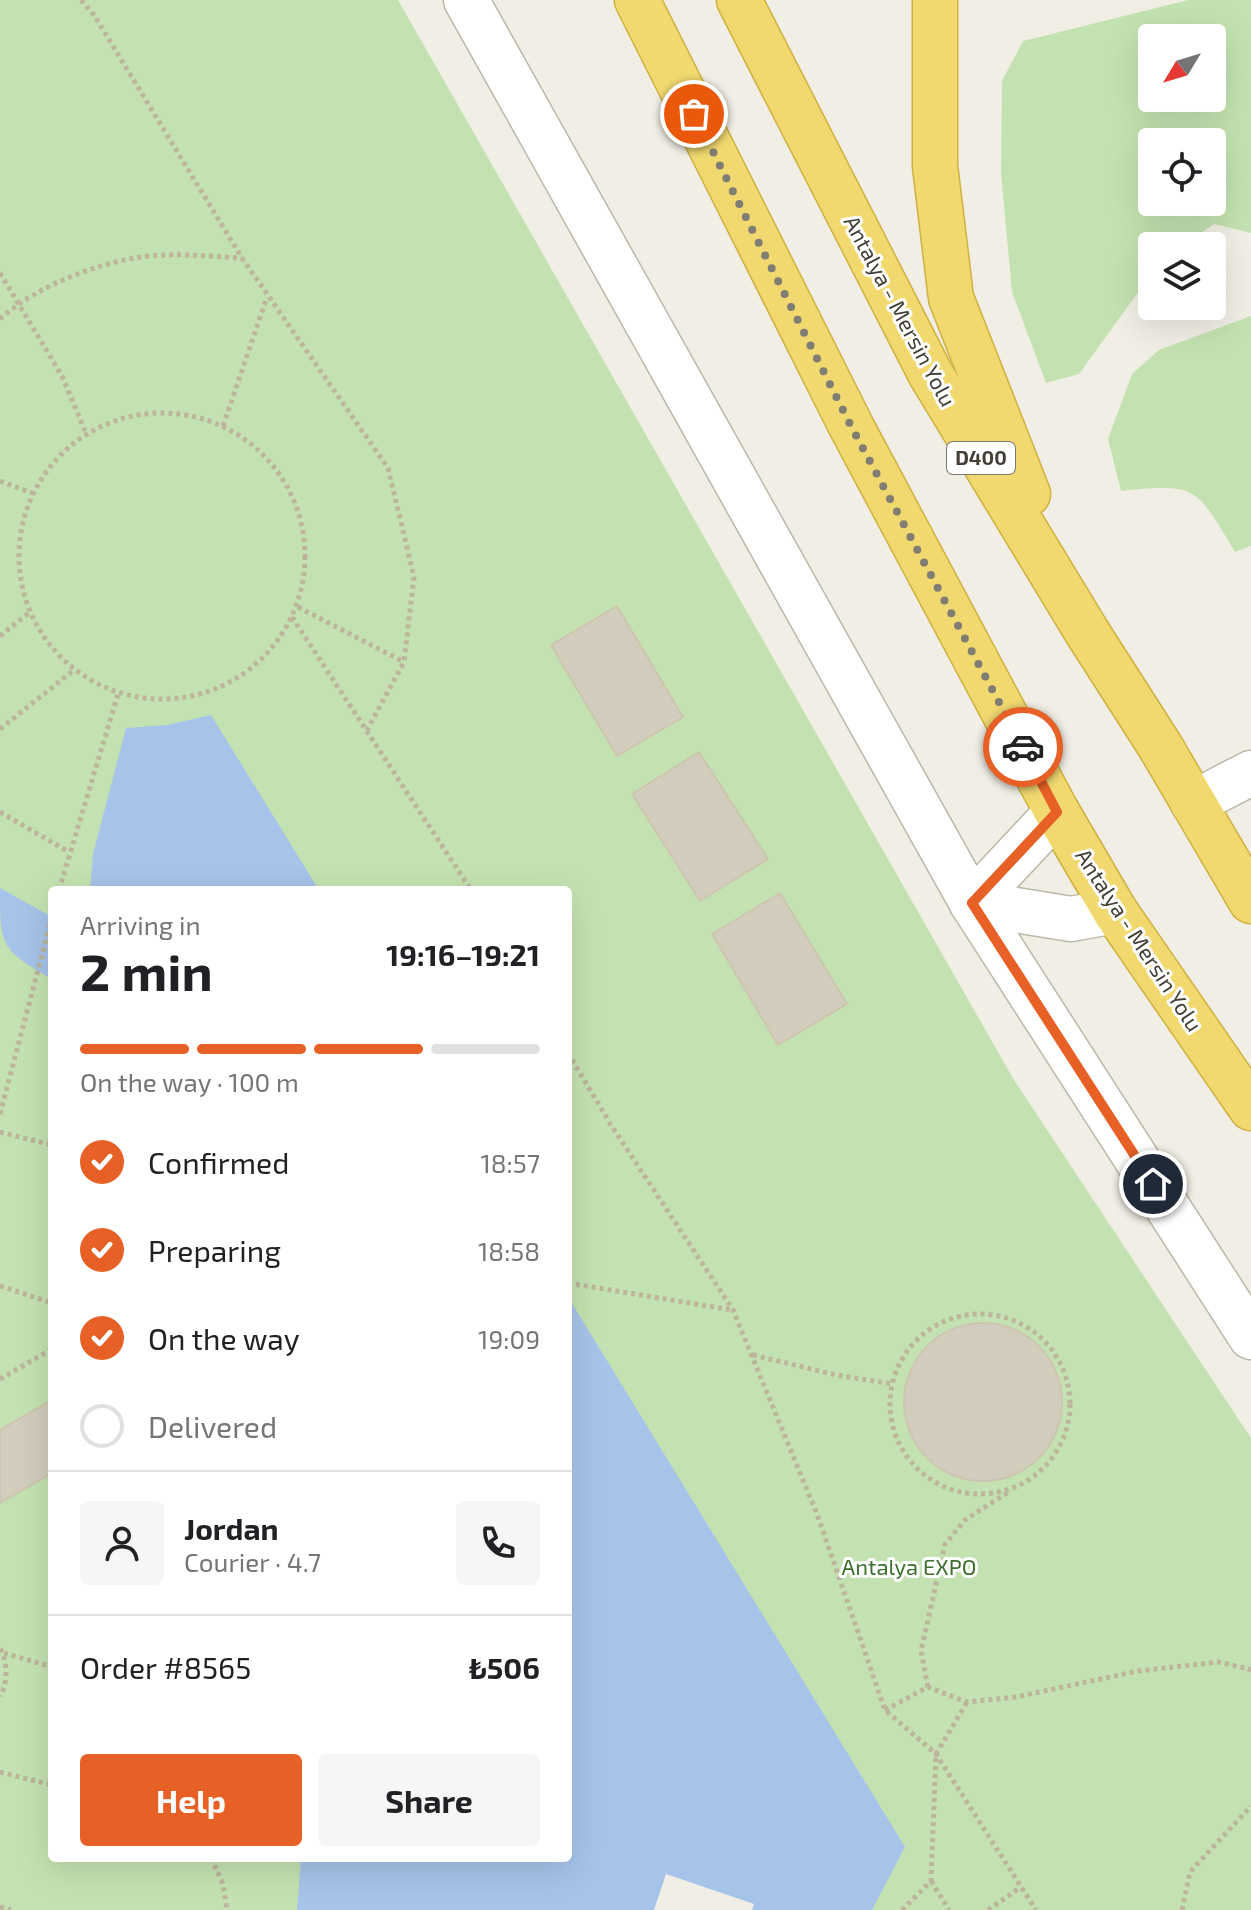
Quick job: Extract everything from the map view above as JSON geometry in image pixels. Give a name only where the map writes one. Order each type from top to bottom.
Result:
[{"type":"highway","name":"Antalya - Mersin Yolu","points":[[637,0],[851,426],[1057,812],[1115,911],[1251,1108]]},
{"type":"highway","name":"Antalya - Mersin Yolu","points":[[739,0],[930,373],[1251,901]]},
{"type":"highway","points":[[935,0],[935,166],[951,298],[985,390],[1087,632]]},
{"type":"lane","points":[[466,0],[972,903],[1251,1337]]},
{"type":"lane","points":[[1193,803],[1251,773]]},
{"type":"lane","points":[[972,903],[1057,812]]},
{"type":"lane","points":[[972,903],[1071,919],[1115,911]]},
{"type":"path","points":[[81,0],[94,15],[267,297],[388,468],[414,577],[404,662],[367,730]]},
{"type":"path","points":[[0,319],[16,305],[87,270],[163,254],[242,258]]},
{"type":"path","points":[[0,273],[16,305],[62,376],[86,433]]},
{"type":"path","points":[[223,426],[267,297]]},
{"type":"path","points":[[178,413],[223,426],[259,449],[286,483],[303,523],[306,565],[298,607],[277,645],[245,675],[205,694],[162,701],[118,694],[74,670],[48,644],[30,612],[19,573],[19,559],[20,532],[32,493],[55,459],[86,433],[130,415],[178,413]]},
{"type":"path","points":[[0,481],[32,493]]},
{"type":"path","points":[[298,607],[404,662]]},
{"type":"path","points":[[0,636],[30,612]]},
{"type":"path","points":[[292,617],[468,886]]},
{"type":"path","points":[[0,729],[74,670]]},
{"type":"path","points":[[60,886],[118,694]]},
{"type":"path","points":[[0,812],[69,852]]},
{"type":"path","points":[[0,1114],[48,932]]},
{"type":"path","points":[[572,1060],[611,1125],[733,1310],[817,1514],[885,1710],[936,1754],[1036,1910]]},
{"type":"path","points":[[0,1132],[48,1144]]},
{"type":"path","points":[[572,1284],[733,1310]]},
{"type":"path","points":[[0,1286],[48,1302]]},
{"type":"path","points":[[928,1687],[921,1651],[945,1544],[965,1520],[1040,1473],[1059,1451],[1069,1422],[1071,1392],[1062,1364],[1045,1339],[1020,1322],[991,1313],[961,1314],[933,1325],[911,1345],[895,1371],[889,1400],[893,1430],[906,1457],[928,1478],[955,1491],[985,1495],[1014,1489]]},
{"type":"path","points":[[0,1379],[48,1351]]},
{"type":"path","points":[[753,1355],[836,1375],[893,1384]]},
{"type":"path","points":[[0,1696],[6,1687],[2,1651],[48,1666]]},
{"type":"path","points":[[885,1710],[928,1687],[967,1702],[1016,1697],[1138,1671],[1219,1662],[1249,1669],[1251,1674]]},
{"type":"path","points":[[949,1910],[931,1881],[936,1754],[967,1702]]},
{"type":"path","points":[[0,1772],[48,1784]]},
{"type":"path","points":[[1182,1910],[1190,1872],[1251,1806]]},
{"type":"path","points":[[213,1862],[223,1884],[227,1910]]},
{"type":"path","points":[[902,1910],[931,1881]]},
{"type":"path","points":[[988,1910],[1021,1887]]},
{"type":"path","points":[[0,1907],[11,1910]]},
{"type":"green space","name":"Antalya EXPO","points":[[0,0],[398,0],[1014,1080],[1251,1438],[1251,1910],[0,1910]]},
{"type":"green space","points":[[1188,0],[1251,0],[1251,233],[1214,224],[1202,232],[1138,232],[1138,292],[1079,374],[1046,383],[1012,292],[1001,173],[1002,81],[1023,41]]},
{"type":"green space","points":[[1251,316],[1251,546],[1235,552],[1212,514],[1192,494],[1166,488],[1121,491],[1108,439],[1132,374],[1159,350]]},
{"type":"water","points":[[211,715],[317,886],[90,886],[93,854],[126,728],[167,725]]},
{"type":"water","points":[[0,888],[48,915],[48,977],[22,961],[6,944],[1,922]]},
{"type":"water","points":[[572,1304],[905,1847],[872,1910],[297,1910],[301,1862],[572,1862]]},
{"type":"pier","points":[[666,1874],[754,1904],[752,1910],[654,1910]]},
{"type":"building","points":[[617,606],[683,717],[617,756],[551,645]]},
{"type":"building","points":[[699,752],[768,859],[700,901],[632,794]]},
{"type":"building","points":[[780,893],[847,1004],[778,1045],[712,934]]},
{"type":"building","points":[[983,1323],[1013,1329],[1039,1346],[1056,1372],[1062,1402],[1056,1432],[1039,1458],[1013,1475],[983,1481],[953,1475],[927,1458],[910,1432],[904,1402],[910,1372],[927,1346],[953,1329]]},
{"type":"building","points":[[48,1402],[48,1475],[0,1503],[0,1430]]},
{"type":"way so far","points":[[694,114],[851,426],[1023,747]]},
{"type":"route","points":[[1023,747],[1057,812],[972,903],[1153,1184]]}]
